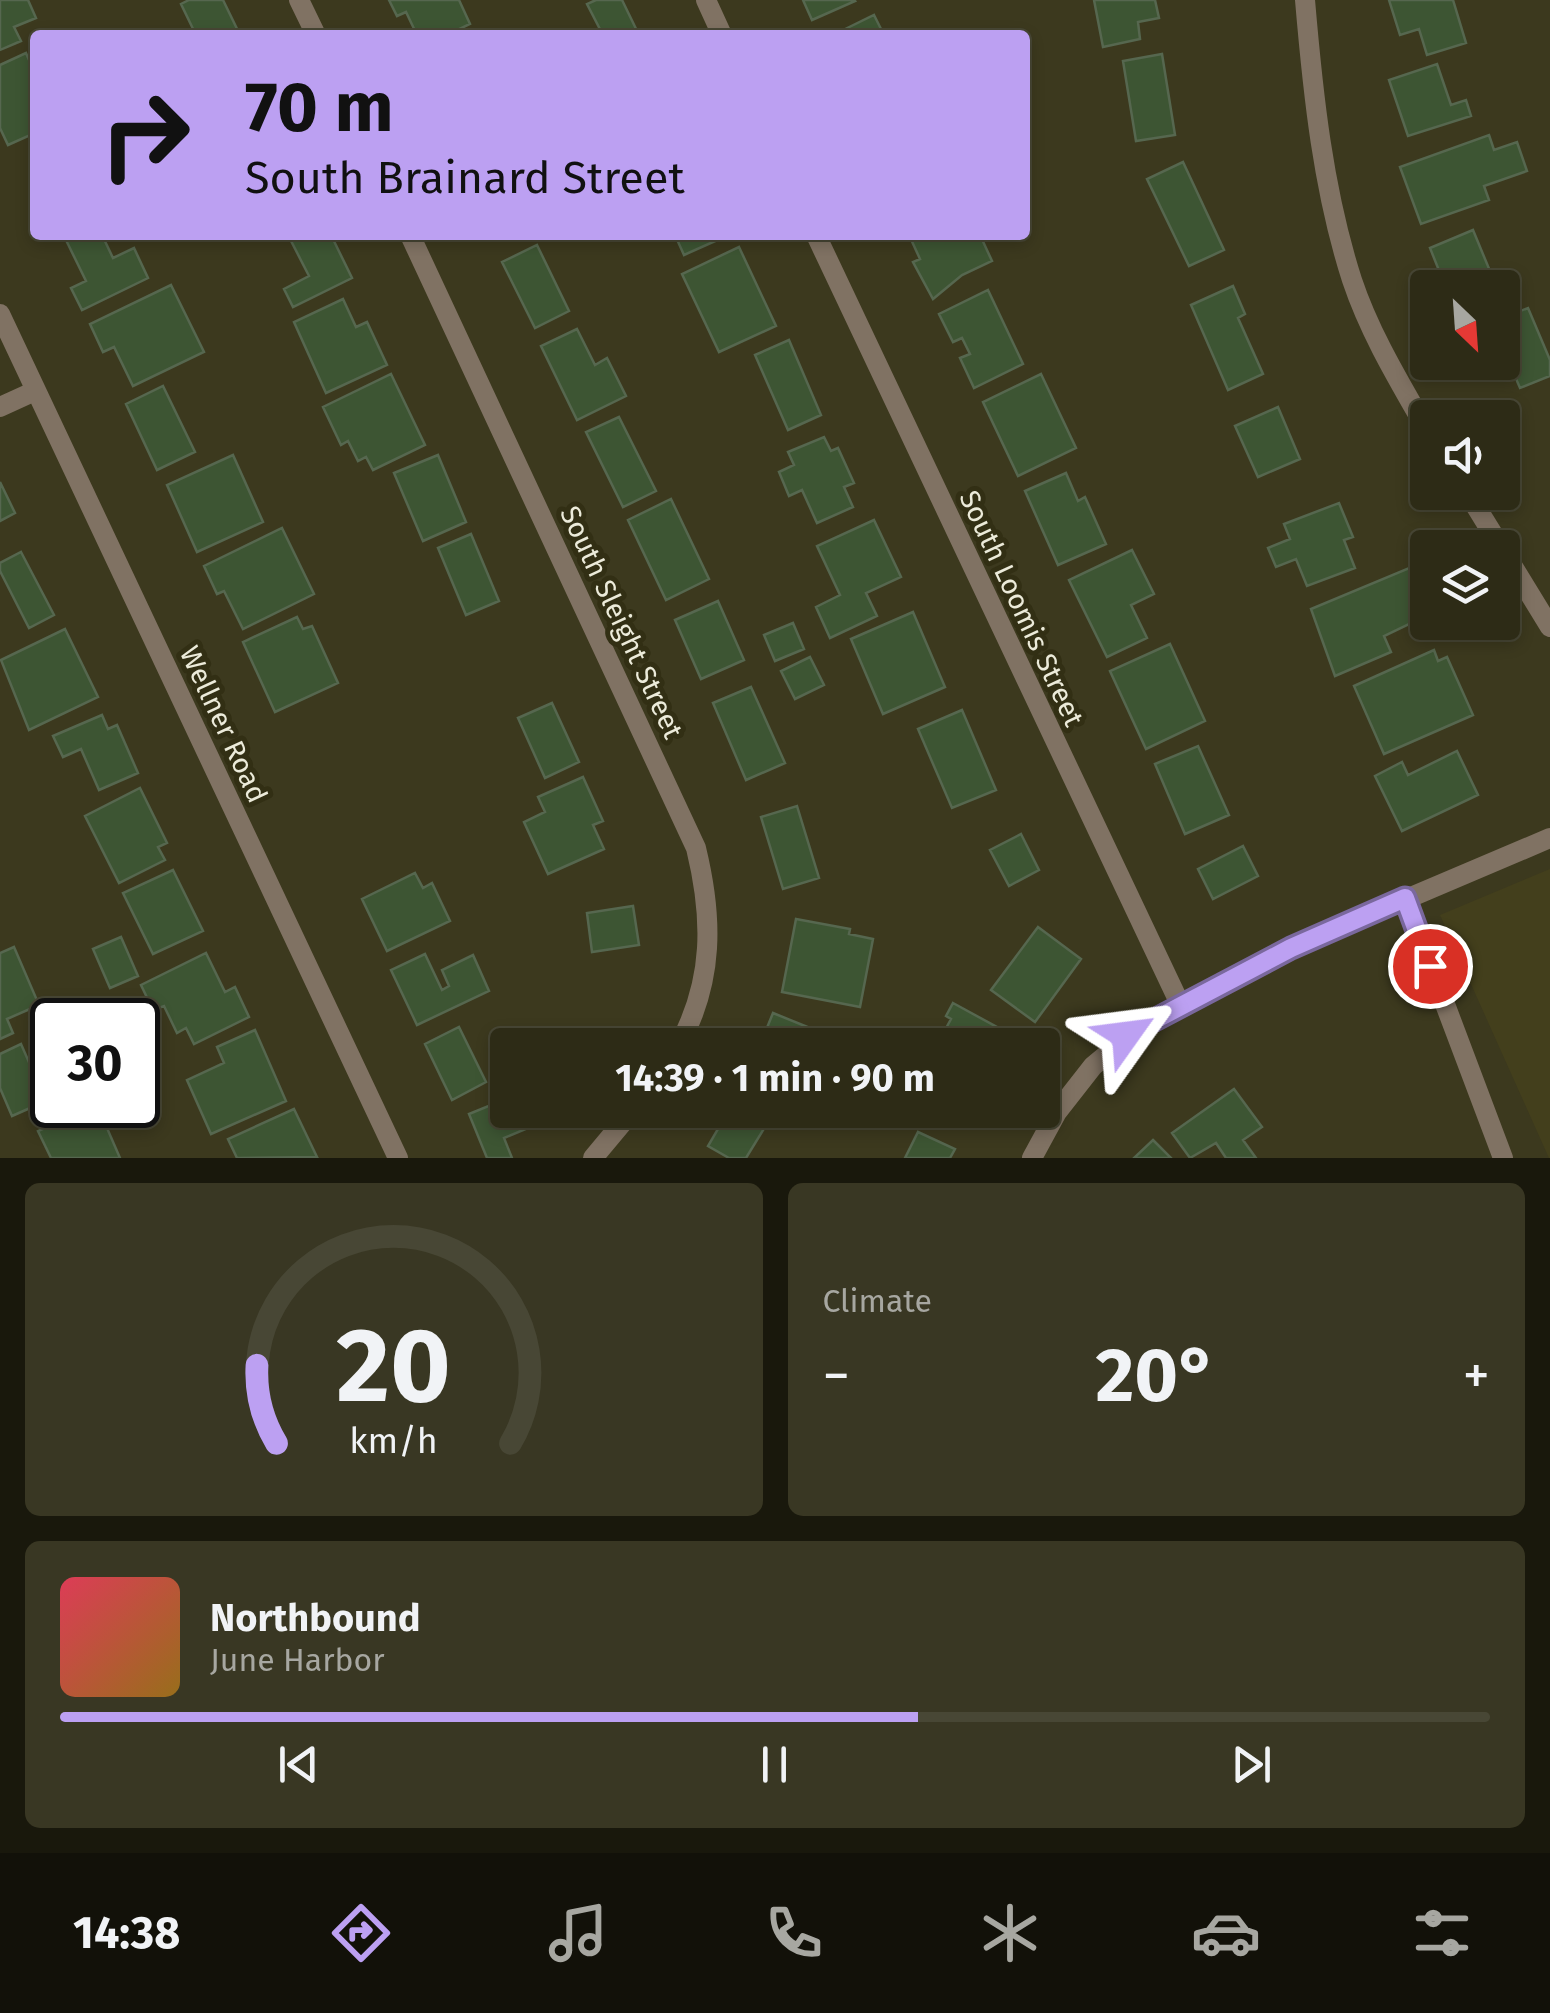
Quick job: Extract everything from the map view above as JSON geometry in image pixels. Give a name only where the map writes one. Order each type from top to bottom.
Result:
[{"type":"street","points":[[300,0],[314,30]]},
{"type":"street","points":[[706,0],[720,30]]},
{"type":"street","points":[[1305,0],[1318,132],[1342,246],[1369,323],[1411,400]]},
{"type":"street","name":"South Sleight Street","points":[[412,240],[696,848],[706,888],[709,957],[688,1028]]},
{"type":"street","name":"South Loomis Street","points":[[818,240],[1180,1004]]},
{"type":"street","name":"Wellner Road","points":[[0,314],[398,1158]]},
{"type":"street","points":[[0,407],[35,391]]},
{"type":"street","points":[[1478,510],[1550,627]]},
{"type":"street","points":[[1032,1158],[1058,1112],[1092,1066],[1126,1035],[1180,1004],[1405,898],[1550,838]]},
{"type":"street","points":[[1405,898],[1503,1158]]},
{"type":"street","points":[[593,1158],[618,1128]]},
{"type":"shaded area","points":[[1550,869],[1550,1158],[1549,1158],[1440,915]]},
{"type":"building","points":[[0,0],[28,0],[36,18],[14,27],[21,41],[0,50]]},
{"type":"building","points":[[189,0],[223,0],[238,30],[194,30],[181,4]]},
{"type":"building","points":[[389,0],[459,0],[470,24],[457,30],[415,30],[406,12],[397,16]]},
{"type":"building","points":[[622,0],[637,30],[600,30],[587,4]]},
{"type":"building","points":[[803,0],[854,0],[855,1],[812,20]]},
{"type":"building","points":[[1094,0],[1155,0],[1159,18],[1138,22],[1140,39],[1103,47]]},
{"type":"building","points":[[1389,0],[1453,0],[1466,43],[1427,55],[1419,29],[1400,35]]},
{"type":"building","points":[[874,15],[882,30],[843,30]]},
{"type":"building","points":[[26,53],[30,62],[30,135],[8,145],[0,128],[0,65]]},
{"type":"building","points":[[1162,54],[1175,135],[1136,141],[1123,61]]},
{"type":"building","points":[[1437,64],[1451,105],[1466,100],[1471,116],[1408,136],[1389,80]]},
{"type":"building","points":[[1489,135],[1494,150],[1517,142],[1527,171],[1484,186],[1489,200],[1421,224],[1400,167]]},
{"type":"building","points":[[1183,162],[1224,250],[1189,266],[1147,179]]},
{"type":"building","points":[[1473,230],[1490,270],[1439,270],[1430,248]]},
{"type":"building","points":[[66,240],[104,240],[113,258],[134,248],[148,278],[82,310],[71,288],[86,281]]},
{"type":"building","points":[[291,240],[333,240],[352,278],[293,307],[284,289],[309,276]]},
{"type":"building","points":[[677,240],[718,240],[684,255]]},
{"type":"building","points":[[911,240],[982,240],[992,261],[962,275],[933,299],[913,262],[920,259]]},
{"type":"building","points":[[537,245],[569,311],[535,328],[502,262]]},
{"type":"building","points":[[739,247],[776,326],[719,352],[682,274]]},
{"type":"building","points":[[171,285],[204,352],[133,386],[114,347],[103,352],[90,324]]},
{"type":"building","points":[[1233,286],[1245,314],[1238,318],[1263,374],[1228,390],[1191,305]]},
{"type":"building","points":[[988,290],[1023,364],[974,388],[960,358],[970,354],[962,338],[953,342],[939,314]]},
{"type":"building","points":[[343,299],[356,327],[367,322],[387,365],[326,393],[294,322]]},
{"type":"building","points":[[1528,308],[1550,360],[1550,376],[1520,388],[1517,380],[1520,380],[1520,311]]},
{"type":"building","points":[[577,329],[595,365],[607,358],[626,396],[577,420],[541,346]]},
{"type":"building","points":[[789,340],[821,415],[788,430],[755,355]]},
{"type":"building","points":[[391,374],[425,445],[373,470],[366,457],[358,461],[348,441],[341,445],[323,407]]},
{"type":"building","points":[[1041,374],[1076,448],[1018,476],[983,402]]},
{"type":"building","points":[[163,386],[195,452],[157,470],[126,404]]},
{"type":"building","points":[[1278,407],[1300,459],[1258,477],[1235,426]]},
{"type":"building","points":[[619,417],[656,491],[623,507],[586,432]]},
{"type":"building","points":[[824,437],[831,451],[838,448],[854,483],[844,487],[853,507],[817,523],[802,490],[789,496],[779,472],[794,465],[788,452]]},
{"type":"building","points":[[233,455],[263,522],[197,552],[167,485]]},
{"type":"building","points":[[438,455],[466,522],[423,541],[394,473]]},
{"type":"building","points":[[1066,473],[1078,501],[1085,497],[1106,544],[1058,565],[1025,491]]},
{"type":"building","points":[[0,482],[15,513],[0,521]]},
{"type":"building","points":[[671,499],[709,579],[666,600],[628,520]]},
{"type":"building","points":[[1339,503],[1353,537],[1344,540],[1355,568],[1307,586],[1296,559],[1276,567],[1268,548],[1290,539],[1284,524]]},
{"type":"building","points":[[874,520],[901,577],[866,593],[877,616],[830,638],[816,607],[840,595],[817,546]]},
{"type":"building","points":[[282,528],[314,594],[243,629],[224,591],[217,594],[204,566]]},
{"type":"building","points":[[471,534],[499,601],[466,615],[438,548]]},
{"type":"building","points":[[1132,550],[1154,594],[1131,605],[1147,638],[1107,657],[1069,580]]},
{"type":"building","points":[[21,552],[54,615],[29,628],[0,571],[0,563]]},
{"type":"building","points":[[1410,568],[1410,624],[1384,636],[1391,652],[1335,676],[1311,609]]},
{"type":"building","points":[[718,601],[744,660],[701,679],[675,620]]},
{"type":"building","points":[[913,612],[945,687],[883,714],[851,639]]},
{"type":"building","points":[[297,617],[303,629],[312,626],[338,683],[275,712],[243,642]]},
{"type":"building","points":[[793,623],[804,649],[775,661],[764,635]]},
{"type":"building","points":[[65,629],[98,697],[29,730],[1,660]]},
{"type":"building","points":[[1170,644],[1205,721],[1146,749],[1110,671]]},
{"type":"building","points":[[1434,650],[1438,661],[1447,657],[1473,715],[1384,754],[1354,686]]},
{"type":"building","points":[[810,657],[824,685],[795,699],[781,671]]},
{"type":"building","points":[[751,687],[785,763],[746,780],[713,703]]},
{"type":"building","points":[[552,703],[579,762],[545,778],[518,718]]},
{"type":"building","points":[[962,710],[996,790],[952,808],[918,729]]},
{"type":"building","points":[[102,715],[108,729],[117,725],[138,773],[99,790],[81,749],[63,757],[53,736]]},
{"type":"building","points":[[1198,746],[1229,815],[1185,834],[1155,764]]},
{"type":"building","points":[[1457,751],[1478,795],[1402,831],[1375,776],[1402,762],[1408,775]]},
{"type":"building","points":[[583,777],[603,821],[593,825],[604,849],[548,874],[524,822],[545,812],[538,797]]},
{"type":"building","points":[[140,788],[167,843],[158,847],[165,860],[119,883],[85,816]]},
{"type":"building","points":[[797,806],[819,878],[783,889],[761,817]]},
{"type":"building","points":[[1021,834],[1039,870],[1009,886],[990,850]]},
{"type":"building","points":[[1243,846],[1258,876],[1213,899],[1198,869]]},
{"type":"building","points":[[173,870],[203,931],[153,954],[123,893]]},
{"type":"building","points":[[415,873],[423,888],[432,883],[450,921],[387,951],[362,899]]},
{"type":"building","points":[[633,906],[639,945],[592,952],[587,913]]},
{"type":"building","points":[[796,919],[850,929],[849,934],[873,939],[860,1007],[782,992]]},
{"type":"building","points":[[1038,927],[1081,959],[1035,1022],[991,990]]},
{"type":"building","points":[[121,937],[138,976],[110,988],[93,949]]},
{"type":"building","points":[[14,947],[36,998],[30,998],[30,1009],[7,1019],[13,1033],[0,1039],[0,953]]},
{"type":"building","points":[[206,953],[225,992],[235,987],[249,1017],[194,1044],[186,1028],[177,1033],[164,1006],[160,1007],[160,998],[147,998],[141,985]]},
{"type":"building","points":[[425,954],[442,990],[449,986],[442,970],[473,955],[489,991],[417,1025],[391,970]]},
{"type":"building","points":[[953,1003],[999,1028],[946,1028],[951,1019],[946,1016]]},
{"type":"building","points":[[773,1013],[810,1028],[767,1028]]},
{"type":"building","points":[[459,1027],[486,1082],[452,1100],[425,1044]]},
{"type":"building","points":[[255,1030],[286,1101],[211,1134],[187,1080],[224,1063],[217,1047]]},
{"type":"building","points":[[21,1044],[30,1065],[30,1108],[12,1116],[0,1088],[0,1054]]},
{"type":"building","points":[[1234,1089],[1262,1127],[1243,1140],[1256,1158],[1226,1158],[1216,1143],[1190,1158],[1172,1133]]},
{"type":"building","points":[[490,1105],[490,1128],[528,1128],[504,1138],[512,1158],[487,1158],[469,1114]]},
{"type":"building","points":[[294,1109],[317,1157],[237,1158],[228,1139]]},
{"type":"building","points":[[107,1128],[120,1158],[51,1158],[38,1131]]},
{"type":"building","points":[[718,1128],[764,1128],[746,1158],[729,1158],[708,1146]]},
{"type":"building","points":[[918,1132],[955,1149],[950,1158],[905,1158]]},
{"type":"building","points":[[1153,1140],[1171,1158],[1134,1158]]},
{"type":"route","points":[[1126,1035],[1291,948],[1405,898],[1430,966]]}]
